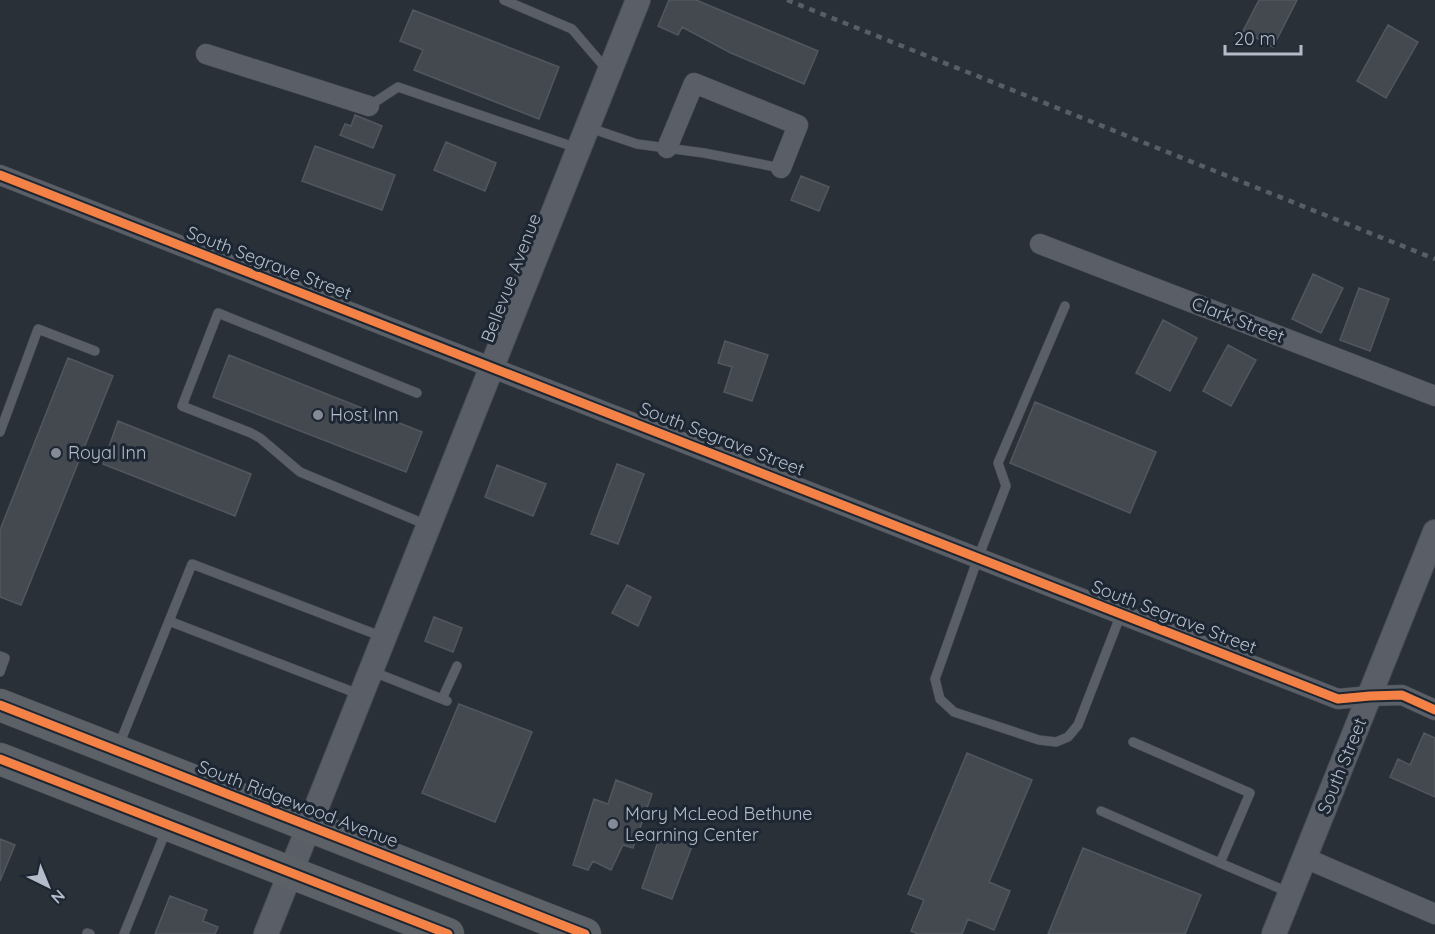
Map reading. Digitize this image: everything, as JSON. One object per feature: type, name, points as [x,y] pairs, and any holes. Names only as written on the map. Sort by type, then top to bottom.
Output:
[{"type":"main road","name":"South Ridgewood Avenue","points":[[0,705],[585,934]]},
{"type":"main road","points":[[0,759],[448,934]]},
{"type":"street","name":"Bellevue Avenue","points":[[266,934],[638,0]]},
{"type":"street","points":[[206,54],[369,106]]},
{"type":"street","points":[[667,148],[694,83],[798,125],[781,168]]},
{"type":"street","name":"South Segrave Street","points":[[0,175],[1338,699],[1402,695],[1435,710]]},
{"type":"street","name":"Clark Street","points":[[1040,244],[1435,396]]},
{"type":"street","name":"South Street","points":[[1274,934],[1435,532]]},
{"type":"street","points":[[1305,858],[1435,914]]},
{"type":"lane","points":[[504,0],[572,29],[609,73]]},
{"type":"lane","points":[[369,106],[398,87],[584,138],[704,153],[781,168]]},
{"type":"lane","points":[[1065,306],[998,463],[1006,486],[935,679],[940,699],[954,711],[1039,740],[1056,742],[1068,737],[1078,724],[1121,614]]},
{"type":"lane","points":[[417,393],[218,313],[182,406],[260,438],[300,472],[429,526]]},
{"type":"lane","points":[[0,432],[38,329],[95,351]]},
{"type":"lane","points":[[117,750],[192,564],[384,638]]},
{"type":"lane","points":[[169,621],[361,695]]},
{"type":"lane","points":[[0,656],[5,658],[0,672]]},
{"type":"lane","points":[[371,671],[445,700],[457,666]]},
{"type":"lane","points":[[1133,742],[1250,793],[1220,863]]},
{"type":"lane","points":[[1101,811],[1291,893]]},
{"type":"lane","points":[[124,934],[168,824]]},
{"type":"building","points":[[669,0],[696,0],[818,51],[804,84],[731,53],[682,27],[678,35],[658,26]]},
{"type":"building","points":[[1259,0],[1297,0],[1273,47],[1243,31]]},
{"type":"building","points":[[413,10],[559,67],[539,119],[414,70],[423,50],[400,41]]},
{"type":"building","points":[[1388,25],[1418,42],[1386,98],[1357,81]]},
{"type":"building","points":[[355,115],[382,126],[373,148],[340,135],[345,124],[351,126]]},
{"type":"building","points":[[446,142],[496,163],[485,191],[434,170]]},
{"type":"building","points":[[315,146],[395,175],[382,210],[302,181]]},
{"type":"building","points":[[801,176],[829,187],[819,211],[791,200]]},
{"type":"building","points":[[1313,274],[1343,288],[1321,333],[1292,319]]},
{"type":"building","points":[[1359,288],[1389,299],[1370,351],[1340,340]]},
{"type":"building","points":[[1163,320],[1197,338],[1170,391],[1136,373]]},
{"type":"building","points":[[725,341],[768,355],[752,401],[724,392],[732,367],[718,363]]},
{"type":"building","points":[[1228,345],[1256,360],[1231,406],[1203,391]]},
{"type":"building","name":"Host Inn","points":[[229,355],[422,432],[406,472],[213,397]]},
{"type":"building","name":"Royal Inn","points":[[68,358],[113,376],[21,605],[0,597],[0,530]]},
{"type":"building","points":[[1035,402],[1156,452],[1130,513],[1010,463]]},
{"type":"building","points":[[118,421],[251,474],[235,516],[103,464]]},
{"type":"building","points":[[617,464],[644,474],[618,544],[591,534]]},
{"type":"building","points":[[497,465],[546,484],[533,516],[485,497]]},
{"type":"building","points":[[627,585],[651,597],[638,626],[612,613]]},
{"type":"building","points":[[434,617],[462,628],[453,652],[425,641]]},
{"type":"building","points":[[459,704],[532,732],[495,822],[422,793]]},
{"type":"building","points":[[1424,733],[1435,738],[1435,797],[1390,777],[1398,759],[1410,765]]},
{"type":"building","points":[[967,753],[1032,780],[989,882],[1010,891],[994,930],[968,919],[962,934],[918,934],[911,931],[924,900],[908,894]]},
{"type":"building","name":"Mary McLeod Bethune Learning Center","points":[[616,780],[652,794],[633,848],[623,845],[611,870],[593,861],[588,870],[573,865],[594,799],[608,804]]},
{"type":"building","points":[[662,830],[694,841],[672,899],[642,888]]},
{"type":"building","points":[[0,839],[15,845],[0,881]]},
{"type":"building","points":[[1083,848],[1201,895],[1185,934],[1048,934]]},
{"type":"building","points":[[170,896],[207,910],[203,921],[218,927],[215,934],[155,934]]},
{"type":"railway","points":[[787,0],[1435,259]]},
{"type":"cycle path","points":[[0,175],[1338,699],[1402,695],[1435,710]]},
{"type":"cycle path","points":[[0,705],[585,934]]},
{"type":"cycle path","points":[[0,759],[448,934]]},
{"type":"place","name":"Host Inn","points":[[318,415]]},
{"type":"place","name":"Royal Inn","points":[[56,453]]},
{"type":"place","name":"Mary McLeod Bethune Learning Center","points":[[613,824]]}]
